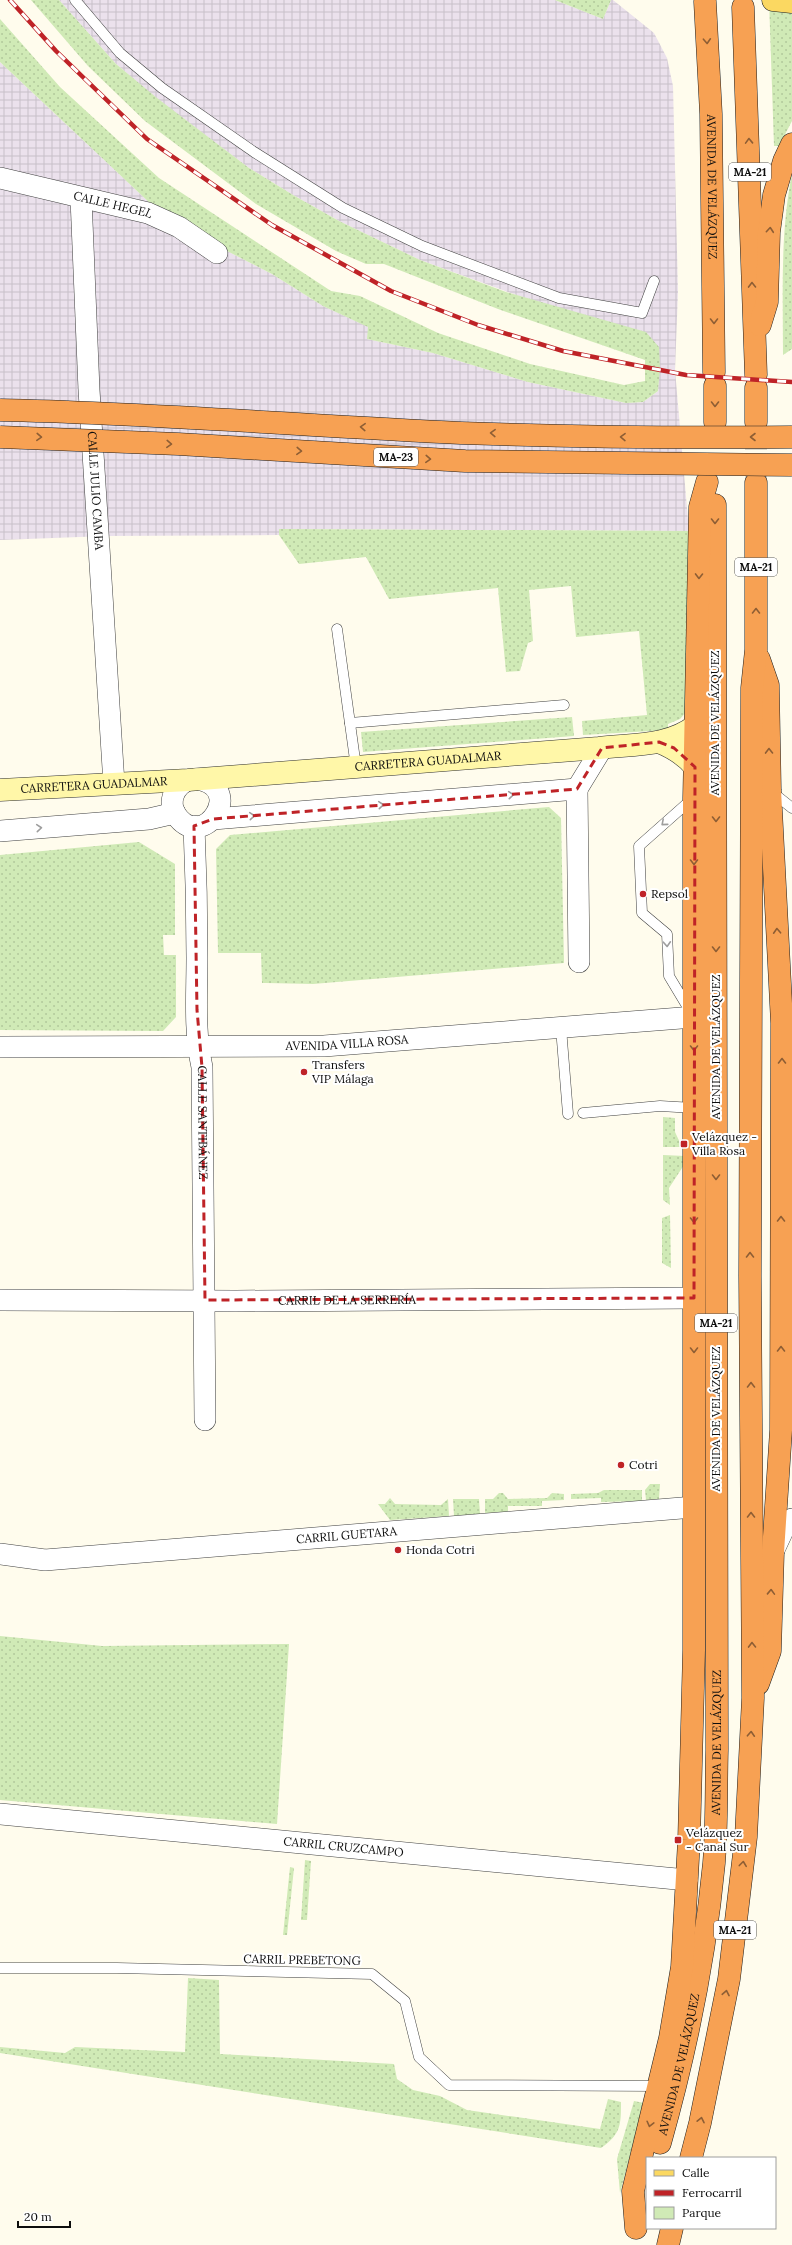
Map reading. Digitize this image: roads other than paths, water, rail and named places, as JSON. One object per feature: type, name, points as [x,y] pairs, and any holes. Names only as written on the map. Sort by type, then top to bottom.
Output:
[{"type":"highway","name":"AVENIDA DE VELÁZQUEZ","points":[[705,2],[711,114],[715,422]]},
{"type":"highway","name":"MA-21","points":[[743,7],[751,202],[752,304],[756,338],[756,422]]},
{"type":"highway","points":[[756,338],[768,302],[769,232],[774,195],[784,161],[792,144]]},
{"type":"highway","name":"MA-23","points":[[0,410],[461,432],[590,436],[792,437]]},
{"type":"highway","name":"MA-23","points":[[0,437],[193,445],[465,461],[792,465]]},
{"type":"highway","name":"AVENIDA DE VELÁZQUEZ","points":[[655,2157],[678,2078],[699,1978],[714,1862],[717,1750],[711,482],[700,507],[696,725]]},
{"type":"highway","name":"MA-21","points":[[691,2157],[700,2123],[729,1979],[746,1837],[753,1698],[750,1276],[752,688],[756,650],[756,483]]},
{"type":"highway","points":[[753,1698],[770,1651],[773,1552],[781,1430],[787,1092],[787,1016],[770,790],[768,685],[756,650]]},
{"type":"highway","points":[[633,2236],[633,2191],[670,2038],[682,1967],[687,1880],[694,1650],[694,798],[696,725]]},
{"type":"highway","points":[[633,2236],[646,2191]]},
{"type":"highway","points":[[668,2245],[672,2229]]},
{"type":"main road","points":[[773,0],[792,2]]},
{"type":"street","name":"CALLE HEGEL","points":[[0,178],[148,213],[178,227],[217,253]]},
{"type":"street","name":"CALLE JULIO CAMBA","points":[[81,198],[90,397],[114,784]]},
{"type":"street","name":"CARRETERA GUADALMAR","points":[[0,790],[192,779],[602,748],[659,742],[686,733],[696,725]]},
{"type":"street","points":[[659,742],[674,748],[688,759],[695,767]]},
{"type":"street","points":[[579,962],[577,789],[602,748]]},
{"type":"street","name":"CARRETERA GUADALMAR","points":[[175,813],[172,800],[177,788],[192,779],[209,782],[218,793],[219,807],[203,823]]},
{"type":"street","points":[[0,831],[150,820],[175,813],[180,820],[203,823],[577,789]]},
{"type":"street","name":"CALLE SANTIBÁNEZ","points":[[203,823],[198,1047],[202,1067],[205,1420]]},
{"type":"street","name":"AVENIDA VILLA ROSA","points":[[0,1047],[324,1046],[694,1017]]},
{"type":"street","name":"CARRIL DE LA SERRERÍA","points":[[0,1300],[694,1298]]},
{"type":"street","points":[[781,1430],[792,1462]]},
{"type":"street","name":"CARRIL GUETARA","points":[[0,1554],[45,1560],[694,1507]]},
{"type":"street","points":[[773,1552],[785,1526],[792,1519]]},
{"type":"street","name":"CARRIL CRUZCAMPO","points":[[0,1814],[687,1880]]},
{"type":"lane","points":[[75,0],[120,53],[162,88],[254,152],[337,204],[422,246],[559,298],[642,313],[654,281]]},
{"type":"lane","points":[[337,629],[356,767]]},
{"type":"lane","points":[[350,723],[564,705]]},
{"type":"lane","points":[[770,790],[792,808]]},
{"type":"lane","points":[[694,798],[638,846],[642,913],[667,934],[669,976],[694,1017]]},
{"type":"lane","points":[[561,1028],[568,1114]]},
{"type":"lane","points":[[583,1113],[660,1106],[694,1108]]},
{"type":"lane","name":"CARRIL PREBETONG","points":[[0,1968],[117,1968],[372,1974],[405,2000],[419,2057],[449,2085],[659,2086]]},
{"type":"tunnel","points":[[756,422],[756,483]]},
{"type":"railway","points":[[10,0],[56,51],[147,139],[272,225],[391,291],[478,325],[563,351],[686,375],[792,382]]},
{"type":"place","name":"Repsol","points":[[643,894]]},
{"type":"place","name":"Transfers VIP Málaga","points":[[304,1072]]},
{"type":"place","name":"Velázquez - Villa Rosa","points":[[684,1144]]},
{"type":"place","name":"Cotri","points":[[621,1465]]},
{"type":"place","name":"Honda Cotri","points":[[398,1550]]},
{"type":"place","name":"Velázquez - Canal Sur","points":[[678,1840]]}]
